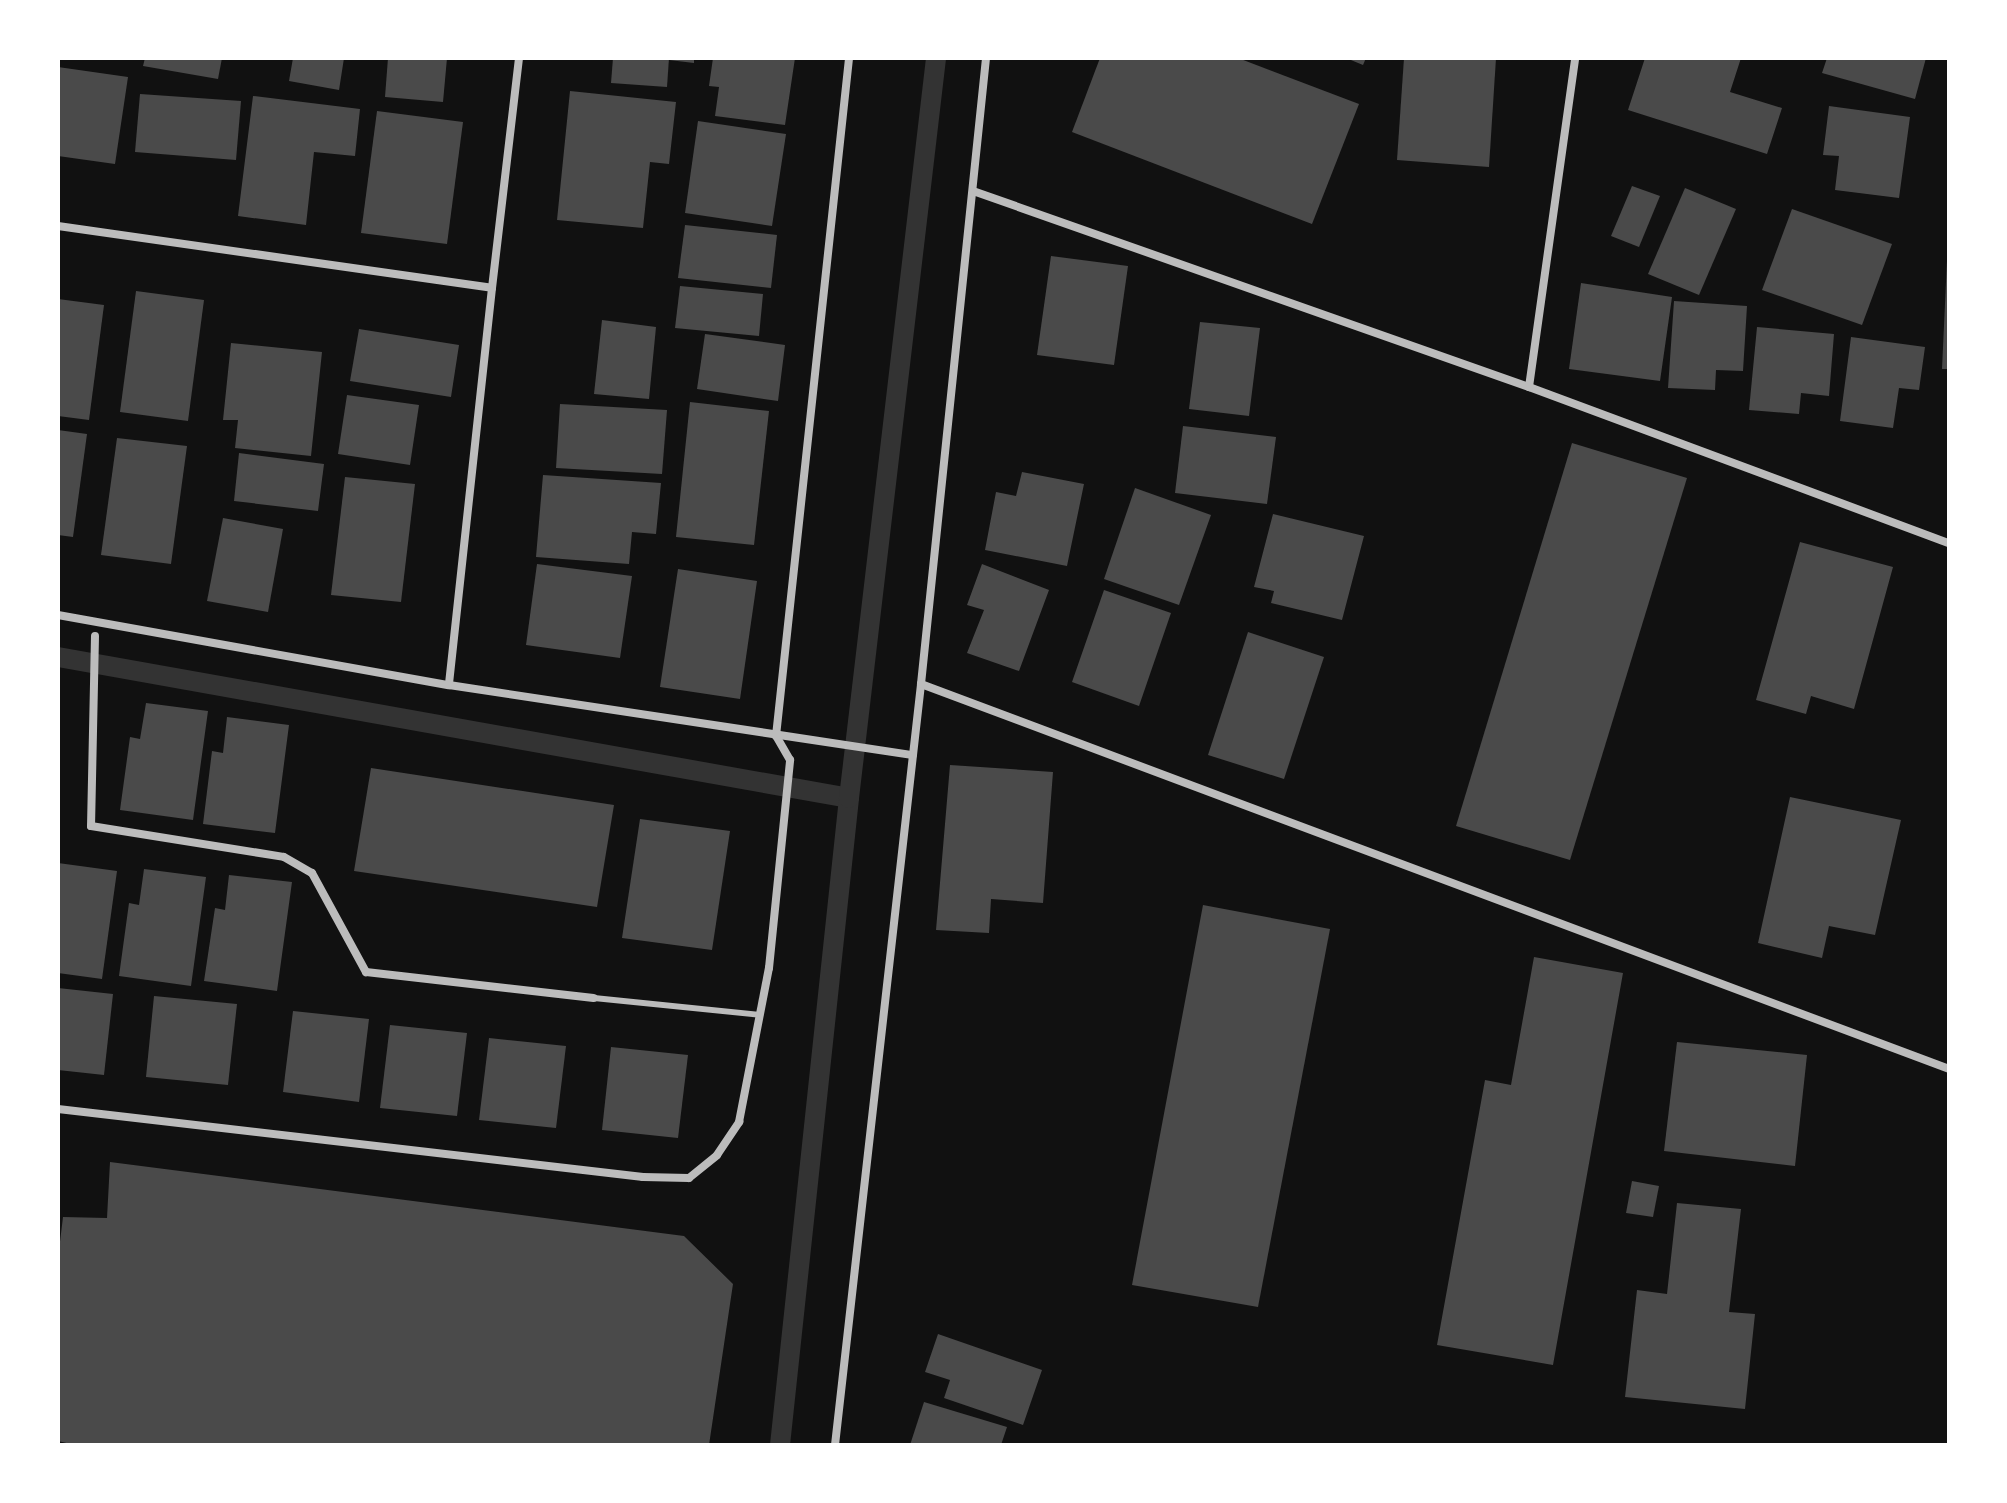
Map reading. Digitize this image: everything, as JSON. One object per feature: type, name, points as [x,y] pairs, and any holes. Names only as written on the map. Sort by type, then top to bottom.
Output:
[{"type":"street","points":[[449,685],[519,58]]},
{"type":"street","points":[[58,1109],[643,1177],[689,1178],[717,1155],[739,1122],[769,968],[790,760],[776,736],[849,58]]},
{"type":"street","points":[[835,1445],[921,684],[986,58]]},
{"type":"street","points":[[1529,387],[1575,58]]},
{"type":"street","points":[[973,191],[1529,387],[1949,543]]},
{"type":"street","points":[[58,226],[492,288]]},
{"type":"street","points":[[58,615],[449,685],[913,755]]},
{"type":"street","points":[[95,636],[91,826],[284,857],[312,873],[366,972],[594,998]]},
{"type":"street","points":[[921,684],[1949,1069]]},
{"type":"lane","points":[[95,621],[95,636]]},
{"type":"lane","points":[[594,998],[760,1015]]},
{"type":"building","points":[[145,58],[222,58],[218,79],[143,66]]},
{"type":"building","points":[[293,58],[344,58],[339,90],[289,81]]},
{"type":"building","points":[[388,58],[447,58],[443,102],[385,97]]},
{"type":"building","points":[[613,58],[669,58],[667,87],[611,83]]},
{"type":"building","points":[[694,58],[694,63],[669,60]]},
{"type":"building","points":[[713,58],[795,58],[785,125],[715,116],[719,87],[709,86]]},
{"type":"building","points":[[1100,58],[1238,58],[1359,104],[1312,224],[1072,132]]},
{"type":"building","points":[[1346,58],[1366,58],[1363,65]]},
{"type":"building","points":[[1404,58],[1496,58],[1489,167],[1397,160]]},
{"type":"building","points":[[1645,58],[1741,58],[1730,92],[1782,108],[1767,154],[1628,110]]},
{"type":"building","points":[[1827,58],[1926,58],[1915,99],[1822,73]]},
{"type":"building","points":[[58,67],[128,77],[115,164],[58,156]]},
{"type":"building","points":[[570,91],[676,102],[669,164],[650,162],[643,228],[557,220]]},
{"type":"building","points":[[140,94],[241,101],[236,160],[135,152]]},
{"type":"building","points":[[253,96],[360,109],[355,156],[314,152],[306,225],[238,216]]},
{"type":"building","points":[[1829,106],[1910,117],[1899,198],[1835,190],[1839,156],[1823,155]]},
{"type":"building","points":[[377,111],[463,122],[447,244],[361,233]]},
{"type":"building","points":[[698,121],[786,134],[772,226],[685,213]]},
{"type":"building","points":[[1632,186],[1660,196],[1639,247],[1611,236]]},
{"type":"building","points":[[1685,188],[1736,209],[1699,295],[1648,274]]},
{"type":"building","points":[[1792,209],[1892,244],[1862,325],[1762,290]]},
{"type":"building","points":[[685,225],[777,235],[771,288],[678,278]]},
{"type":"building","points":[[1051,256],[1128,266],[1114,365],[1037,355]]},
{"type":"building","points":[[1947,260],[1949,369],[1942,369]]},
{"type":"building","points":[[1581,283],[1672,297],[1660,381],[1569,369]]},
{"type":"building","points":[[680,286],[763,294],[759,336],[675,328]]},
{"type":"building","points":[[136,291],[204,300],[188,421],[120,412]]},
{"type":"building","points":[[58,299],[104,305],[89,420],[58,416]]},
{"type":"building","points":[[1674,301],[1747,306],[1743,371],[1716,370],[1715,390],[1668,388]]},
{"type":"building","points":[[602,320],[656,327],[649,399],[594,394]]},
{"type":"building","points":[[1200,322],[1260,328],[1249,416],[1189,409]]},
{"type":"building","points":[[1757,327],[1834,334],[1829,396],[1801,393],[1799,414],[1749,410]]},
{"type":"building","points":[[359,329],[459,345],[451,397],[350,381]]},
{"type":"building","points":[[705,334],[785,345],[778,401],[697,389]]},
{"type":"building","points":[[1851,337],[1925,347],[1919,390],[1899,388],[1893,428],[1840,421]]},
{"type":"building","points":[[231,343],[322,352],[311,456],[235,448],[238,420],[223,420]]},
{"type":"building","points":[[347,395],[419,405],[410,465],[338,454]]},
{"type":"building","points":[[690,402],[769,411],[754,545],[676,537]]},
{"type":"building","points":[[560,404],[667,410],[662,474],[556,468]]},
{"type":"building","points":[[1183,426],[1276,437],[1267,504],[1175,493]]},
{"type":"building","points":[[58,430],[87,434],[73,537],[58,535]]},
{"type":"building","points":[[117,438],[187,446],[171,564],[101,555]]},
{"type":"building","points":[[1572,443],[1687,478],[1570,860],[1456,826]]},
{"type":"building","points":[[239,453],[324,464],[318,511],[234,501]]},
{"type":"building","points":[[1022,472],[1084,484],[1067,566],[985,550],[996,492],[1016,496]]},
{"type":"building","points":[[543,475],[661,483],[656,534],[632,532],[629,564],[536,557]]},
{"type":"building","points":[[345,477],[415,484],[401,602],[331,595]]},
{"type":"building","points":[[1135,488],[1211,515],[1179,605],[1104,579]]},
{"type":"building","points":[[1273,514],[1364,536],[1342,620],[1271,603],[1274,591],[1254,587]]},
{"type":"building","points":[[223,518],[283,529],[268,612],[207,601]]},
{"type":"building","points":[[1800,542],[1893,567],[1854,709],[1811,696],[1806,714],[1756,700]]},
{"type":"building","points":[[537,564],[632,576],[620,658],[526,645]]},
{"type":"building","points":[[982,564],[1049,590],[1019,671],[967,653],[984,610],[967,605]]},
{"type":"building","points":[[678,569],[757,581],[740,699],[660,687]]},
{"type":"building","points":[[1104,590],[1171,613],[1139,706],[1072,682]]},
{"type":"building","points":[[1248,632],[1324,657],[1284,779],[1208,755]]},
{"type":"building","points":[[146,703],[208,711],[193,820],[120,810],[130,737],[140,739]]},
{"type":"building","points":[[227,717],[289,725],[275,833],[203,824],[212,751],[223,753]]},
{"type":"building","points":[[950,765],[1053,772],[1043,903],[991,899],[989,933],[936,930]]},
{"type":"building","points":[[371,768],[614,805],[597,907],[354,871]]},
{"type":"building","points":[[1790,797],[1901,820],[1875,935],[1829,926],[1822,958],[1758,943]]},
{"type":"building","points":[[640,819],[730,831],[712,950],[622,938]]},
{"type":"building","points":[[58,863],[117,871],[102,979],[58,973]]},
{"type":"building","points":[[144,869],[206,877],[191,986],[119,976],[129,903],[139,905]]},
{"type":"building","points":[[229,875],[292,882],[277,991],[204,981],[215,908],[225,910]]},
{"type":"building","points":[[1203,905],[1330,929],[1258,1307],[1132,1285]]},
{"type":"building","points":[[1534,957],[1623,973],[1553,1365],[1437,1345],[1485,1080],[1511,1085]]},
{"type":"building","points":[[58,988],[113,994],[104,1075],[58,1070]]},
{"type":"building","points":[[154,996],[237,1004],[228,1085],[146,1077]]},
{"type":"building","points":[[293,1011],[369,1019],[359,1102],[283,1092]]},
{"type":"building","points":[[390,1025],[467,1033],[457,1116],[380,1108]]},
{"type":"building","points":[[489,1038],[566,1046],[556,1128],[479,1120]]},
{"type":"building","points":[[1677,1042],[1807,1055],[1795,1166],[1664,1151]]},
{"type":"building","points":[[611,1047],[688,1055],[678,1138],[602,1130]]},
{"type":"building","points":[[110,1162],[684,1236],[733,1284],[709,1445],[75,1445],[58,1441],[58,1258],[63,1217],[107,1218]]},
{"type":"building","points":[[1632,1181],[1659,1186],[1653,1217],[1626,1213]]},
{"type":"building","points":[[1677,1203],[1741,1209],[1729,1312],[1755,1314],[1745,1409],[1625,1397],[1637,1290],[1667,1294]]},
{"type":"building","points":[[938,1334],[1042,1370],[1023,1425],[944,1398],[950,1380],[925,1372]]},
{"type":"building","points":[[924,1402],[1007,1427],[1001,1445],[910,1445]]},
{"type":"waterway","points":[[780,1445],[849,798],[936,58]]},
{"type":"waterway","points":[[58,657],[849,798]]}]
